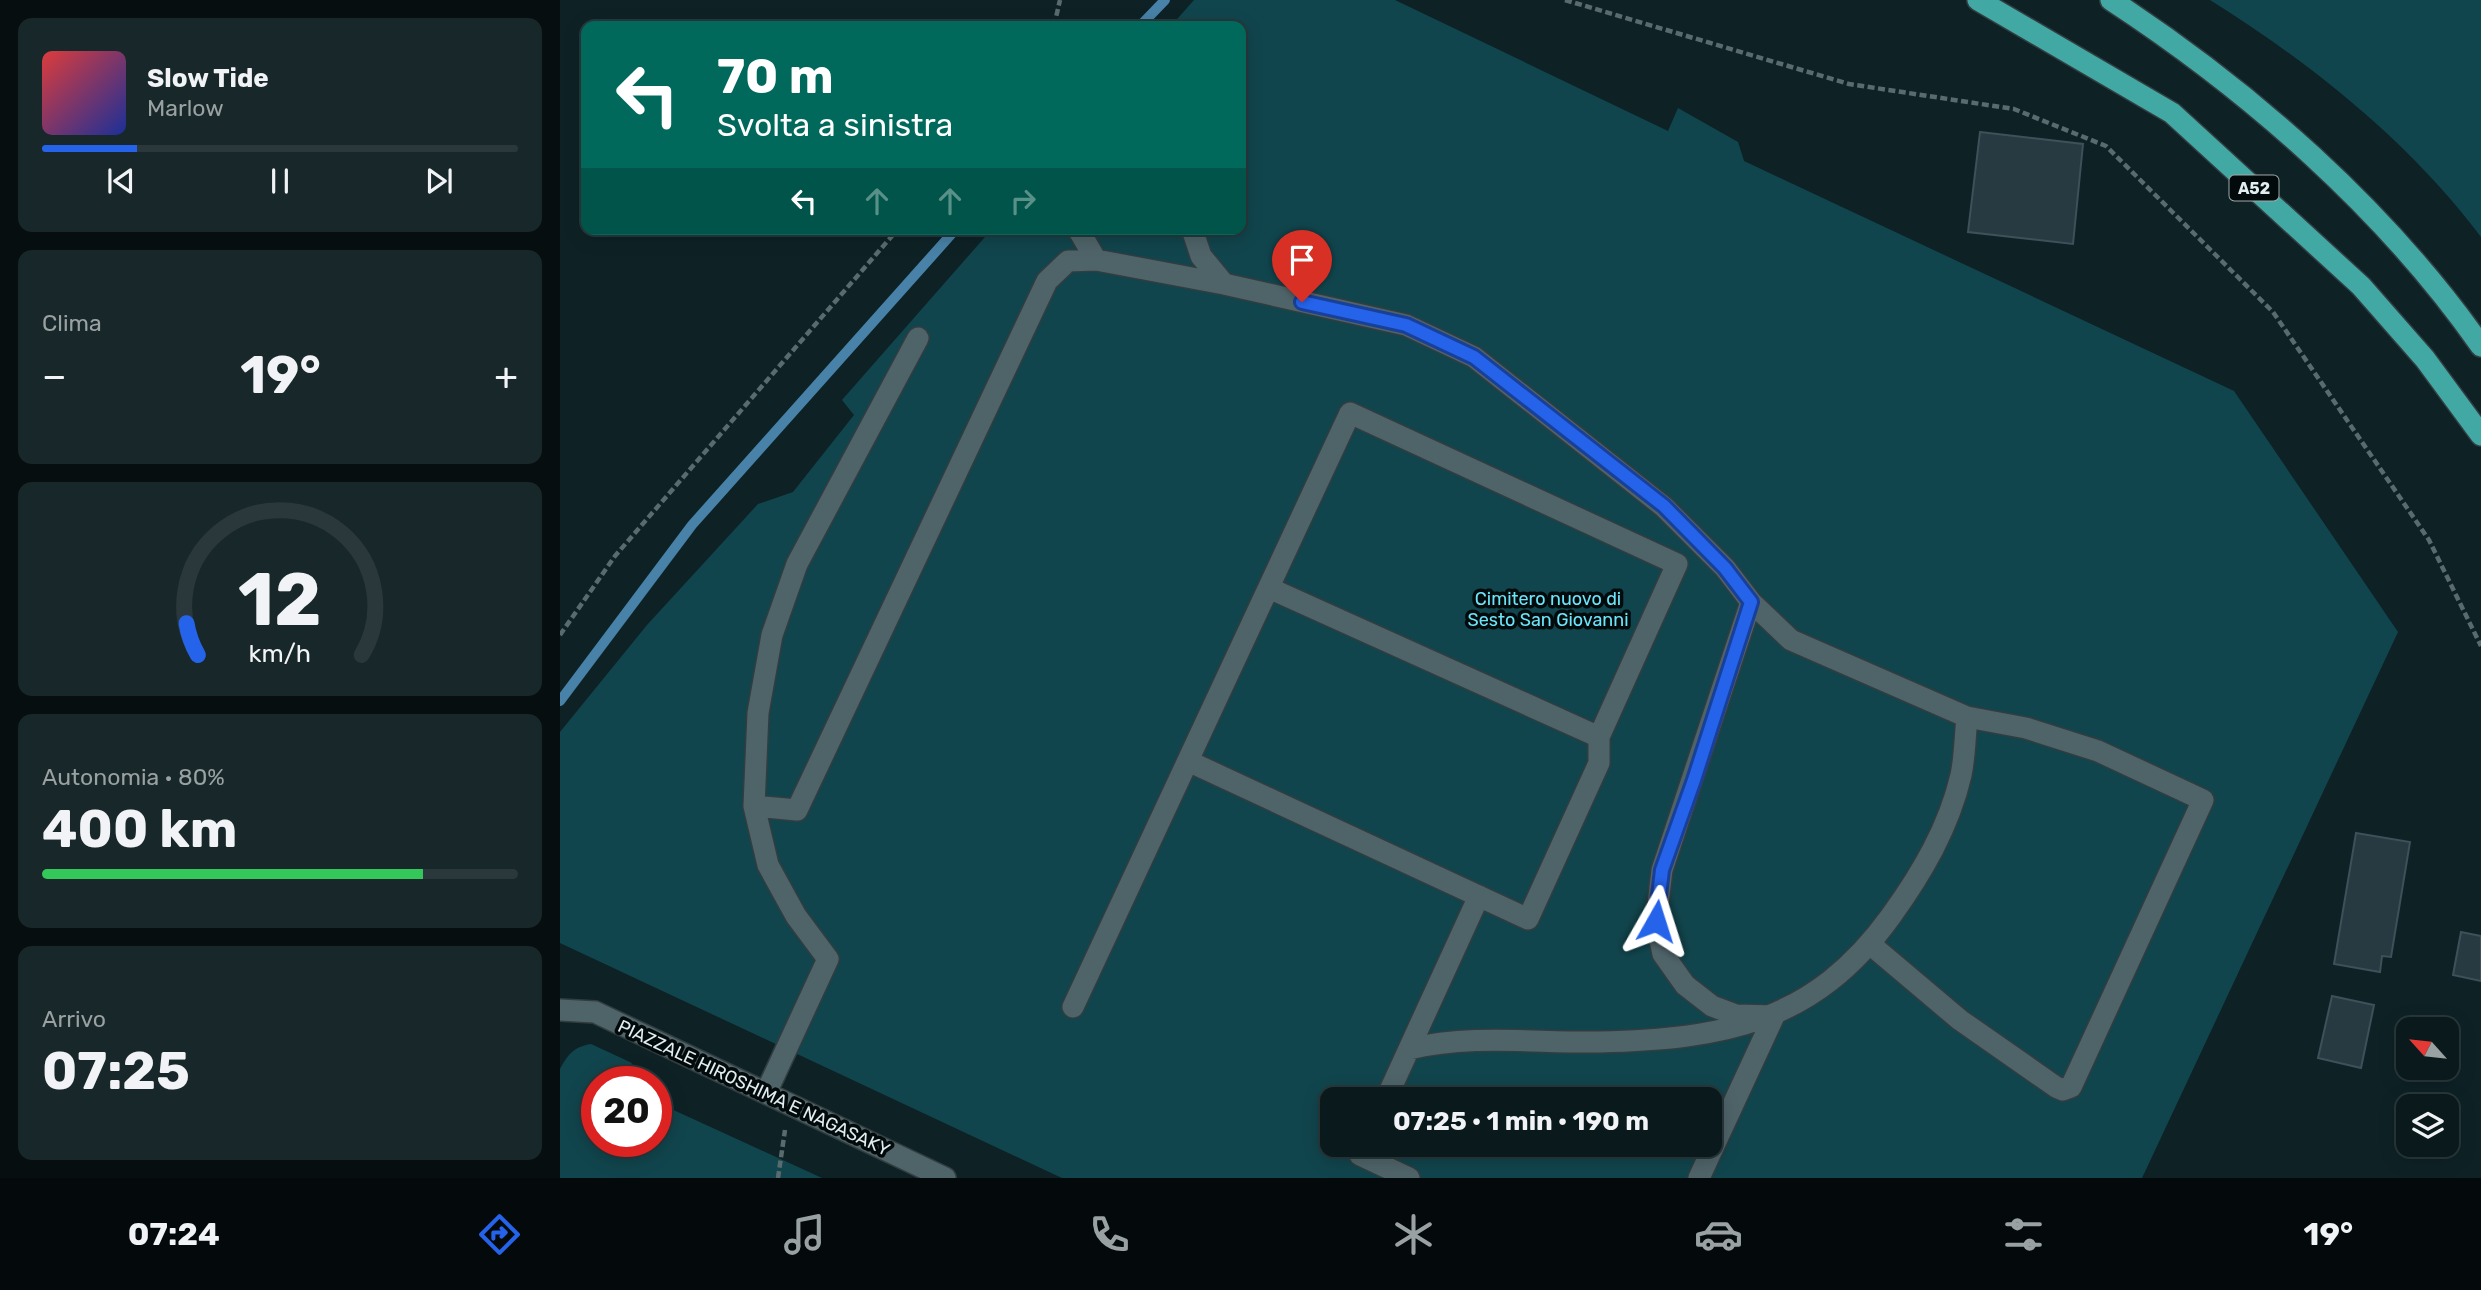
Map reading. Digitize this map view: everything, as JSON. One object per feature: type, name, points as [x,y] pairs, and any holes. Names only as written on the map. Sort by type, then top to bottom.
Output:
[{"type":"highway","name":"A52","points":[[1978,0],[2172,113],[2361,286],[2425,359],[2480,433]]},
{"type":"highway","points":[[2111,0],[2159,32],[2268,116],[2393,239],[2481,346]]},
{"type":"street","points":[[1081,235],[1096,260]]},
{"type":"street","points":[[1194,235],[1201,256],[1224,284]]},
{"type":"street","points":[[754,806],[797,810],[1047,281],[1068,261],[1096,260],[1224,284],[1406,325],[1474,357],[1664,506],[1725,568],[1751,602],[1790,640],[1967,717],[2026,727],[2098,751],[2203,800],[2071,1087],[2063,1090],[2056,1087],[1960,1020],[1870,944]]},
{"type":"street","points":[[766,1093],[828,959],[796,916],[768,865],[754,806],[758,713],[772,635],[797,564],[918,338]]},
{"type":"street","points":[[1073,1007],[1350,413],[1677,564],[1599,737],[1599,762],[1528,919],[1188,761]]},
{"type":"street","points":[[1269,588],[1599,737]]},
{"type":"street","points":[[1751,602],[1662,870],[1656,921],[1663,954],[1685,985],[1712,1006],[1724,1011],[1736,1015],[1774,1016]]},
{"type":"street","points":[[1409,1049],[1444,1041],[1478,1038],[1599,1042],[1699,1035],[1774,1016],[1812,997],[1870,944],[1922,873],[1943,826],[1961,774],[1967,717]]},
{"type":"street","points":[[1392,1087],[1479,896]]},
{"type":"street","name":"PIAZZALE HIROSHIMA E NAGASAKY","points":[[560,1010],[595,1012],[944,1178]]},
{"type":"street","points":[[1699,1178],[1774,1016]]},
{"type":"street","points":[[1363,1157],[1385,1173],[1409,1178]]},
{"type":"path","points":[[1055,21],[1060,0]]},
{"type":"path","points":[[1565,0],[1849,84],[2014,109],[2106,146],[2273,312],[2429,540],[2481,646]]},
{"type":"path","points":[[560,635],[615,556],[893,235]]},
{"type":"path","points":[[778,1178],[786,1123]]},
{"type":"green space","name":"Cimitero nuovo di Sesto San Giovanni","points":[[1194,0],[1395,0],[1668,131],[1678,108],[1738,142],[1744,161],[2234,391],[2398,632],[2142,1178],[1062,1178],[560,943],[560,732],[647,625],[758,504],[793,492],[854,415],[842,400],[987,235],[1246,235],[1246,21],[1175,21]]},
{"type":"green space","points":[[2210,0],[2481,0],[2481,237],[2423,169],[2357,106],[2285,50]]},
{"type":"green space","points":[[591,1044],[632,1063],[631,1066],[581,1066],[581,1157],[672,1157],[672,1109],[822,1178],[560,1178],[560,1069],[572,1052]]},
{"type":"building","points":[[1980,132],[2083,144],[2073,244],[1968,232]]},
{"type":"building","points":[[2356,833],[2410,842],[2391,957],[2382,956],[2380,972],[2334,964]]},
{"type":"building","points":[[2461,932],[2481,936],[2481,981],[2453,975]]},
{"type":"building","points":[[2332,996],[2374,1005],[2361,1068],[2318,1058]]},
{"type":"waterway","points":[[1145,21],[1165,0]]},
{"type":"waterway","points":[[560,701],[692,525],[951,235]]},
{"type":"route","points":[[1302,302],[1406,325],[1474,357],[1664,506],[1725,568],[1751,602],[1662,870],[1656,921]]}]
